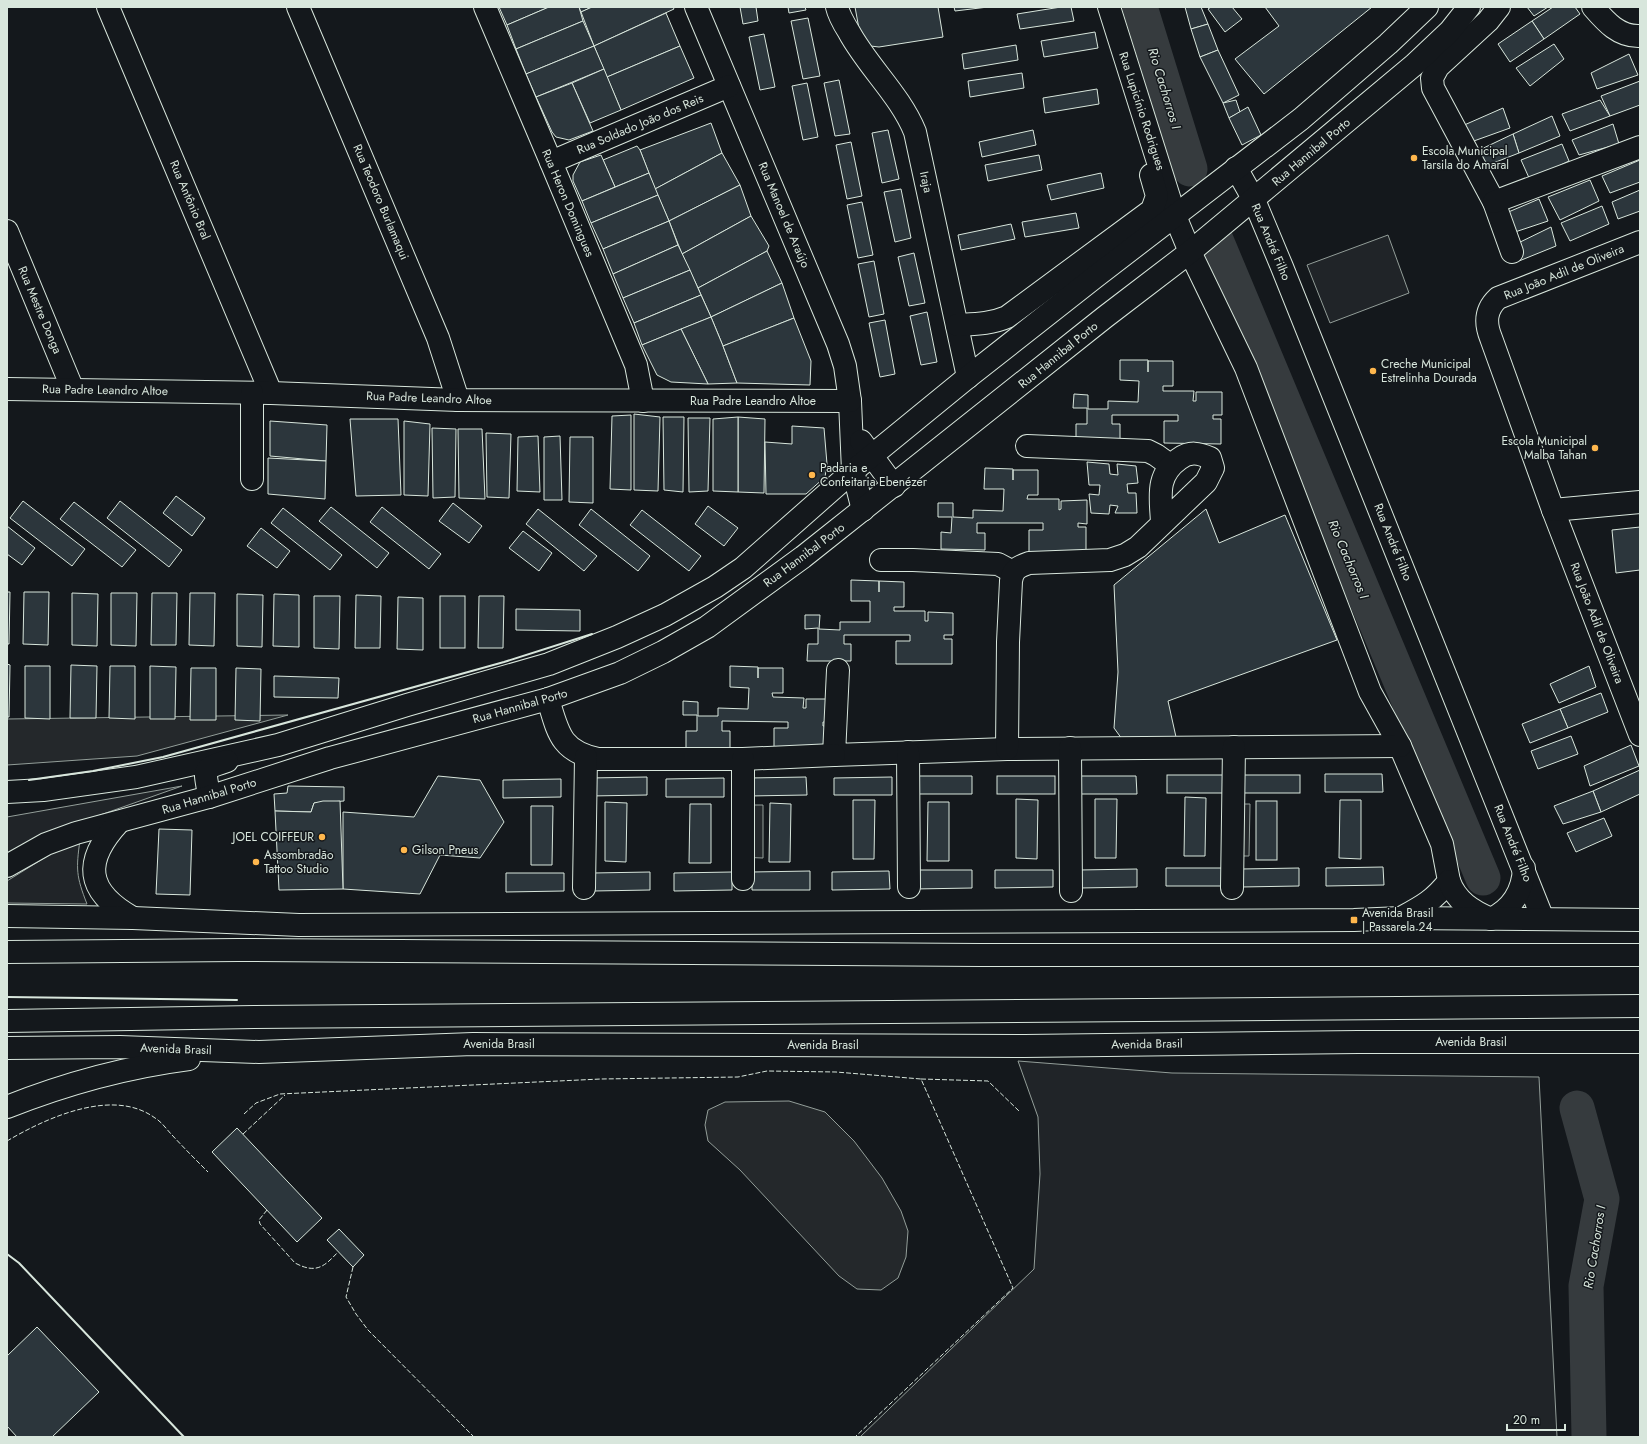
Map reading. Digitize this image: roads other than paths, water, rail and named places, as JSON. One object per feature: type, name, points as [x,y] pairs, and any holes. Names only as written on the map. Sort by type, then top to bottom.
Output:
[{"type":"main road","name":"Rua Antônio Bral","points":[[108,7],[262,393]]},
{"type":"main road","name":"Rua Teodoro Burlamaqui","points":[[298,7],[438,338],[458,400]]},
{"type":"main road","name":"Rua Heron Domingues","points":[[485,7],[636,365],[643,401]]},
{"type":"main road","name":"Rua Manoel de Araújo","points":[[696,7],[829,321],[845,366],[850,402],[853,471],[863,510]]},
{"type":"main road","name":"Iraja","points":[[837,7],[839,14],[853,39],[910,119],[915,132],[968,377]]},
{"type":"main road","points":[[957,325],[986,323],[1006,317],[1152,210],[1156,203],[1157,196],[1103,7]]},
{"type":"main road","name":"Rua Lupicínio Rodrigues","points":[[1109,7],[1175,216]]},
{"type":"main road","points":[[209,797],[206,774],[210,766],[392,709],[549,664],[617,638],[665,615],[715,587],[743,568],[853,471],[968,377],[1301,119],[1388,44],[1427,7]]},
{"type":"main road","name":"Rua Hannibal Porto","points":[[7,866],[46,844],[76,833],[209,797],[330,758],[548,699],[620,673],[663,652],[707,627],[803,557],[894,486],[1254,200],[1414,66],[1450,31],[1469,7]]},
{"type":"main road","points":[[1499,7],[1488,21],[1438,67],[1432,78],[1433,88],[1494,202],[1512,252]]},
{"type":"main road","points":[[1593,7],[1610,26],[1622,33],[1640,36]]},
{"type":"main road","name":"Rua Soldado João dos Reis","points":[[551,162],[729,86]]},
{"type":"main road","points":[[1494,202],[1640,147]]},
{"type":"main road","name":"Rua André Filho","points":[[1236,168],[1254,200],[1524,868],[1543,919]]},
{"type":"main road","points":[[1175,216],[1190,252],[1246,368],[1370,692],[1400,746],[1442,844],[1451,885],[1468,907],[1491,919],[1501,914],[1514,901],[1523,880],[1524,868]]},
{"type":"main road","name":"Rua Mestre Donga","points":[[7,231],[74,390]]},
{"type":"main road","name":"Rua João Adil de Oliveira","points":[[1640,242],[1498,298],[1492,304],[1486,318],[1487,328],[1553,510],[1640,735]]},
{"type":"main road","name":"Rua Padre Leandro Altoe","points":[[7,389],[262,393],[458,400],[850,402]]},
{"type":"main road","points":[[252,479],[262,393]]},
{"type":"main road","points":[[852,429],[894,486]]},
{"type":"main road","points":[[1027,446],[1148,452],[1156,455],[1170,465]]},
{"type":"main road","points":[[1007,749],[1008,642],[1011,581],[1013,572],[1018,567],[1029,563],[1110,560],[1125,555],[1138,547],[1206,482],[1213,468],[1210,458],[1200,453],[1184,455],[1170,465],[1163,478],[1160,490],[1162,524]]},
{"type":"main road","points":[[1553,510],[1640,502]]},
{"type":"main road","points":[[881,560],[992,563],[998,564],[1013,572]]},
{"type":"main road","points":[[834,755],[838,670]]},
{"type":"main road","points":[[548,699],[556,726],[567,745],[586,757],[598,759],[743,759],[1007,749],[1400,746]]},
{"type":"main road","points":[[7,792],[43,790],[136,777],[278,745]]},
{"type":"main road","points":[[1232,888],[1234,747]]},
{"type":"main road","points":[[1070,748],[1071,891]]},
{"type":"main road","points":[[908,752],[910,887]]},
{"type":"main road","points":[[584,888],[586,757]]},
{"type":"main road","points":[[743,759],[743,879]]},
{"type":"main road","points":[[119,822],[106,836],[99,849],[94,864],[95,878],[100,891],[109,903],[133,918]]},
{"type":"main road","points":[[1401,918],[1423,906],[1451,885]]},
{"type":"main road","points":[[7,916],[133,918],[299,925],[1338,920],[1401,918],[1640,920]]},
{"type":"main road","points":[[238,950],[360,924]]},
{"type":"main road","points":[[7,952],[238,950],[980,956],[1640,955]]},
{"type":"main road","points":[[7,1021],[270,1016],[1640,1006]]},
{"type":"main road","points":[[557,1044],[691,1013]]},
{"type":"main road","name":"Avenida Brasil","points":[[7,1048],[120,1047],[259,1052],[473,1044],[1024,1046],[1342,1042],[1640,1042]]},
{"type":"main road","points":[[7,1107],[36,1096],[146,1066],[221,1055],[259,1052]]},
{"type":"waterway","name":"Rio Cachorros I","points":[[1140,7],[1190,169]]},
{"type":"waterway","name":"Rio Cachorros I","points":[[1216,240],[1483,878]]},
{"type":"waterway","name":"Rio Cachorros I","points":[[1577,1108],[1602,1199],[1586,1286],[1589,1437]]},
{"type":"place","name":"Escola Municipal Tarsila do Amaral","points":[[1414,158]]},
{"type":"place","name":"Creche Municipal Estrelinha Dourada","points":[[1373,371]]},
{"type":"place","name":"Escola Municipal Malba Tahan","points":[[1595,448]]},
{"type":"place","name":"Padaria e Confeitaria Ebenézer","points":[[812,475]]},
{"type":"place","name":"JOEL COIFFEUR","points":[[322,837]]},
{"type":"place","name":"Gilson Pneus","points":[[404,850]]},
{"type":"place","name":"Assombradão Tattoo Studio","points":[[256,862]]},
{"type":"place","name":"Avenida Brasil | Passarela 24","points":[[1354,920]]}]
